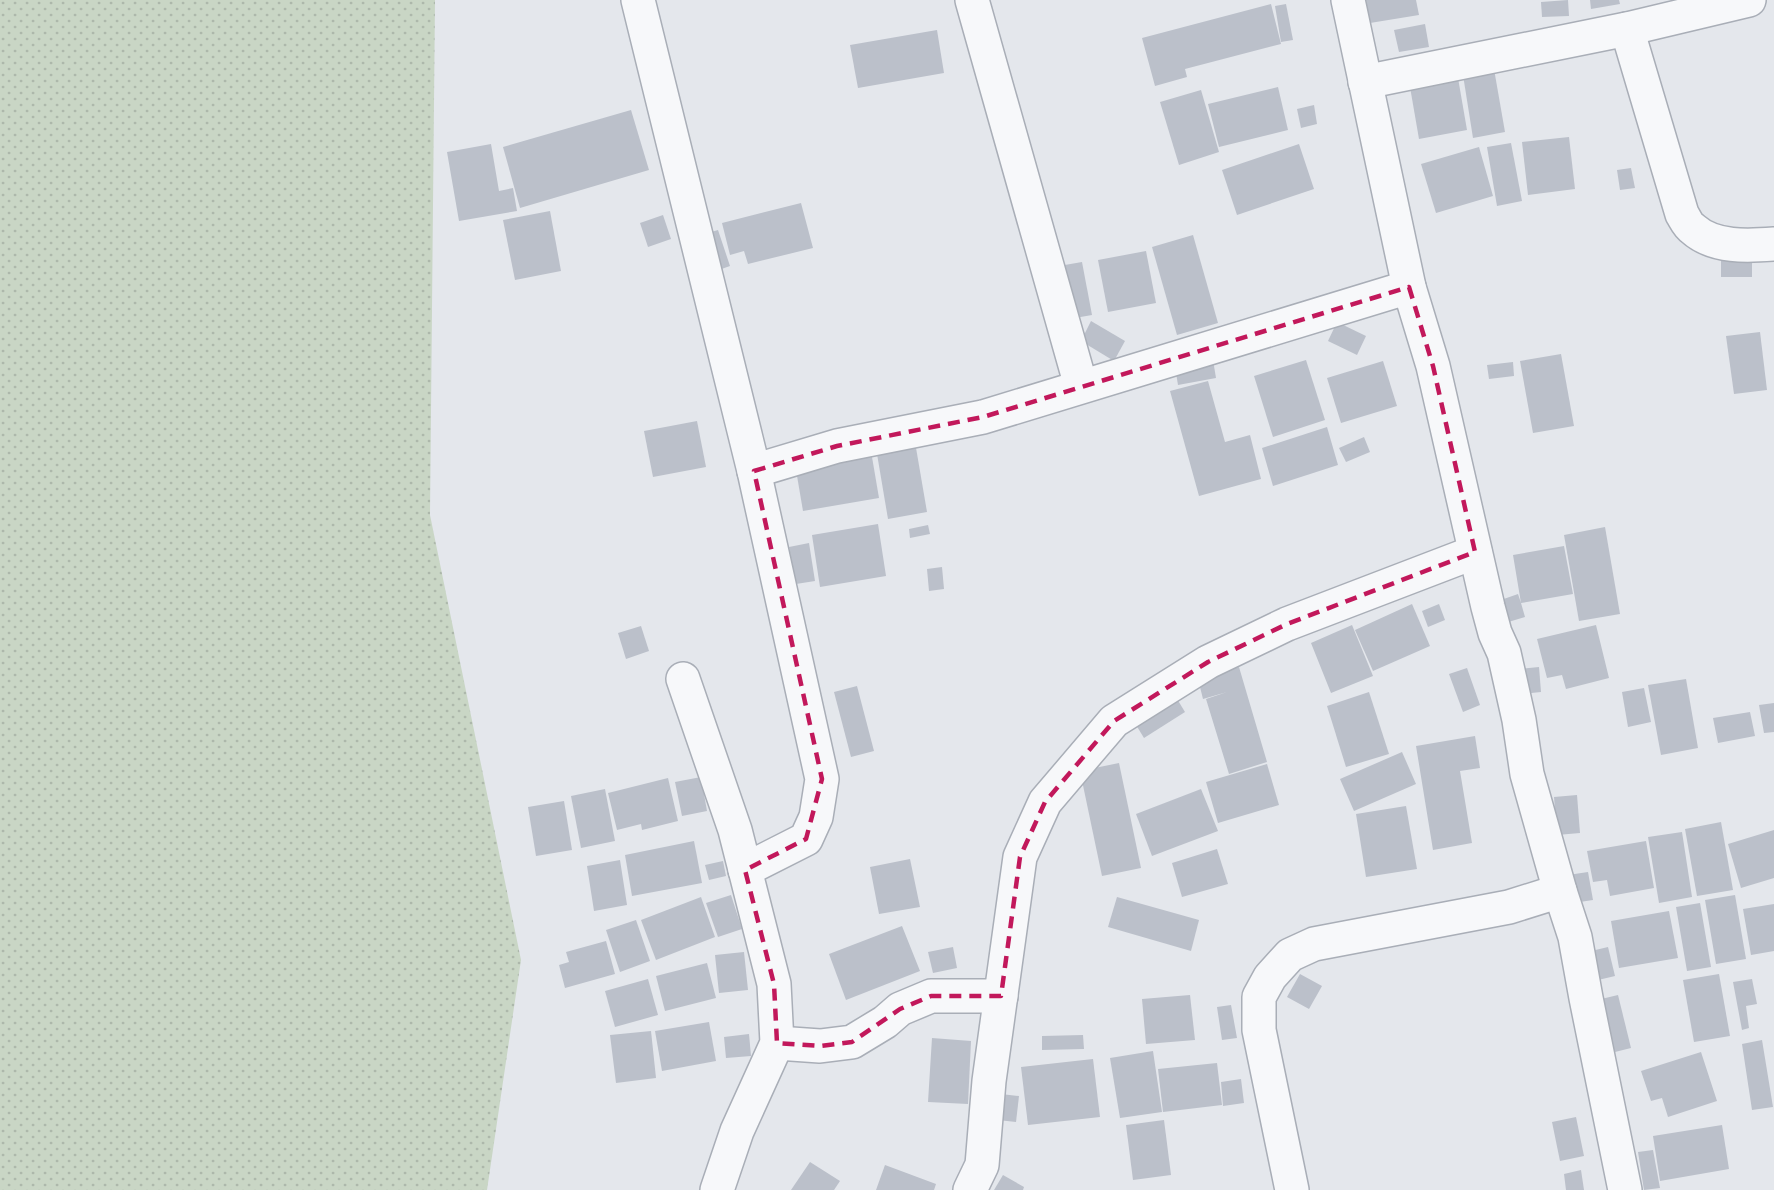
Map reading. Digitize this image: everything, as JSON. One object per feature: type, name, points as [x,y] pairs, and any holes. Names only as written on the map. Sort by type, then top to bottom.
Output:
[{"type":"street","points":[[638,0],[754,471],[822,780],[816,817],[806,839],[745,870]]},
{"type":"street","points":[[972,0],[1081,386]]},
{"type":"street","points":[[1348,0],[1409,287],[1433,366],[1495,633],[1504,653],[1519,720],[1527,774],[1575,937],[1625,1190]]},
{"type":"street","points":[[1365,82],[1627,29],[1749,0]]},
{"type":"street","points":[[1627,29],[1682,214],[1692,229],[1711,239],[1744,247],[1774,244]]},
{"type":"street","points":[[754,471],[837,446],[983,417],[1409,287]]},
{"type":"street","points":[[969,1190],[982,1165],[989,1081],[1020,857],[1045,802],[1114,721],[1208,662],[1287,624],[1475,552]]},
{"type":"street","points":[[683,679],[735,830],[774,984],[777,1042],[737,1131],[717,1190]]},
{"type":"street","points":[[1292,1190],[1259,1030],[1260,997],[1270,976],[1290,955],[1314,944],[1509,907],[1560,891]]},
{"type":"street","points":[[777,1042],[820,1046],[852,1042],[885,1023],[900,1010],[931,996],[1001,996]]},
{"type":"highlighted area","points":[[1409,287],[1433,366],[1475,552],[1287,624],[1208,662],[1114,721],[1045,802],[1020,857],[1001,996],[931,996],[900,1009],[852,1042],[820,1046],[777,1043],[774,984],[745,870],[806,839],[822,779],[754,471],[837,446],[983,417]]},
{"type":"green space","points":[[0,0],[435,0],[430,515],[521,960],[487,1190],[0,1190]]},
{"type":"building","points":[[1366,0],[1416,0],[1419,15],[1370,23]]},
{"type":"building","points":[[1568,0],[1569,16],[1542,17],[1541,2]]},
{"type":"building","points":[[1590,0],[1619,0],[1620,4],[1591,9]]},
{"type":"building","points":[[1271,4],[1281,44],[1185,69],[1187,77],[1155,86],[1142,38]]},
{"type":"building","points":[[1286,4],[1293,40],[1281,42],[1275,6]]},
{"type":"building","points":[[1425,24],[1429,47],[1399,52],[1394,30]]},
{"type":"building","points":[[937,30],[944,73],[858,88],[850,45]]},
{"type":"building","points":[[1494,69],[1505,132],[1473,138],[1463,75]]},
{"type":"building","points":[[1458,78],[1467,130],[1419,139],[1410,87]]},
{"type":"building","points":[[1278,87],[1288,130],[1219,147],[1208,104]]},
{"type":"building","points":[[1201,90],[1219,152],[1179,165],[1160,102]]},
{"type":"building","points":[[1314,105],[1317,124],[1301,128],[1297,109]]},
{"type":"building","points":[[631,110],[649,170],[520,208],[503,147]]},
{"type":"building","points":[[1569,137],[1575,189],[1528,195],[1522,142]]},
{"type":"building","points":[[1511,143],[1522,201],[1497,206],[1487,147]]},
{"type":"building","points":[[491,144],[499,191],[513,188],[517,211],[459,221],[447,152]]},
{"type":"building","points":[[1299,144],[1314,189],[1237,215],[1222,170]]},
{"type":"building","points":[[1479,147],[1493,196],[1436,213],[1421,164]]},
{"type":"building","points":[[1631,168],[1635,188],[1620,190],[1617,170]]},
{"type":"building","points":[[801,203],[813,248],[748,264],[744,251],[730,255],[722,223]]},
{"type":"building","points":[[550,211],[561,271],[515,280],[503,220]]},
{"type":"building","points":[[663,215],[671,239],[648,247],[640,223]]},
{"type":"building","points":[[718,230],[730,266],[713,272],[701,235]]},
{"type":"building","points":[[1193,235],[1218,323],[1177,335],[1152,247]]},
{"type":"building","points":[[1146,251],[1156,303],[1108,312],[1098,260]]},
{"type":"building","points":[[1721,260],[1752,260],[1752,277],[1721,277]]},
{"type":"building","points":[[1082,262],[1092,315],[1069,319],[1059,266]]},
{"type":"building","points":[[1091,321],[1125,341],[1114,361],[1081,341]]},
{"type":"building","points":[[1337,322],[1366,336],[1357,355],[1328,341]]},
{"type":"building","points":[[1760,332],[1767,390],[1734,394],[1726,336]]},
{"type":"building","points":[[1561,354],[1574,426],[1533,433],[1520,361]]},
{"type":"building","points":[[1213,360],[1216,378],[1178,385],[1175,367]]},
{"type":"building","points":[[1306,360],[1325,420],[1273,437],[1254,376]]},
{"type":"building","points":[[1383,361],[1397,406],[1341,423],[1327,378]]},
{"type":"building","points":[[1513,362],[1514,376],[1489,379],[1487,365]]},
{"type":"building","points":[[1208,381],[1225,442],[1250,435],[1261,479],[1199,496],[1170,391]]},
{"type":"building","points":[[697,421],[706,467],[653,477],[644,431]]},
{"type":"building","points":[[1327,427],[1338,465],[1273,486],[1262,448]]},
{"type":"building","points":[[1364,437],[1370,452],[1346,462],[1339,448]]},
{"type":"building","points":[[915,442],[927,512],[888,519],[876,448]]},
{"type":"building","points":[[872,457],[879,498],[803,511],[796,470]]},
{"type":"building","points":[[878,524],[886,576],[820,587],[812,535]]},
{"type":"building","points":[[928,525],[930,534],[910,538],[909,529]]},
{"type":"building","points":[[1605,527],[1620,614],[1579,621],[1564,535]]},
{"type":"building","points":[[809,543],[815,581],[796,584],[789,547]]},
{"type":"building","points":[[1564,546],[1573,594],[1521,603],[1513,555]]},
{"type":"building","points":[[942,567],[944,589],[929,591],[927,569]]},
{"type":"building","points":[[1518,594],[1525,617],[1505,623],[1498,601]]},
{"type":"building","points":[[1412,604],[1430,646],[1373,671],[1355,630]]},
{"type":"building","points":[[1439,604],[1445,620],[1428,627],[1422,611]]},
{"type":"building","points":[[1352,625],[1373,676],[1331,693],[1311,643]]},
{"type":"building","points":[[1596,625],[1609,678],[1566,689],[1562,675],[1547,678],[1537,639]]},
{"type":"building","points":[[641,626],[649,651],[626,659],[618,633]]},
{"type":"building","points":[[1239,667],[1267,762],[1229,774],[1206,699],[1227,692],[1203,699],[1198,679]]},
{"type":"building","points":[[1539,667],[1541,692],[1521,694],[1519,669]]},
{"type":"building","points":[[1467,668],[1480,705],[1463,712],[1449,674]]},
{"type":"building","points":[[1686,679],[1698,748],[1661,755],[1648,685]]},
{"type":"building","points":[[857,686],[874,751],[851,757],[834,692]]},
{"type":"building","points":[[1644,688],[1651,722],[1628,727],[1622,692]]},
{"type":"building","points":[[1369,692],[1389,754],[1346,767],[1327,706]]},
{"type":"building","points":[[1174,694],[1185,712],[1144,738],[1133,720]]},
{"type":"building","points":[[1774,703],[1774,732],[1764,733],[1759,705]]},
{"type":"building","points":[[1750,712],[1755,736],[1718,743],[1713,718]]},
{"type":"building","points":[[1475,736],[1480,768],[1460,771],[1472,843],[1433,850],[1416,746]]},
{"type":"building","points":[[1402,752],[1416,784],[1354,811],[1340,779]]},
{"type":"building","points":[[1119,763],[1141,868],[1102,876],[1080,771]]},
{"type":"building","points":[[1267,764],[1279,805],[1218,823],[1206,782]]},
{"type":"building","points":[[701,777],[707,811],[682,816],[675,782]]},
{"type":"building","points":[[668,778],[678,821],[642,830],[641,824],[617,830],[608,793]]},
{"type":"building","points":[[605,789],[615,841],[581,848],[571,796]]},
{"type":"building","points":[[1201,789],[1218,831],[1152,856],[1136,814]]},
{"type":"building","points":[[1577,795],[1580,833],[1557,835],[1554,797]]},
{"type":"building","points":[[564,801],[572,850],[536,856],[528,807]]},
{"type":"building","points":[[1406,806],[1417,869],[1366,877],[1356,814]]},
{"type":"building","points":[[1721,822],[1733,890],[1697,896],[1685,829]]},
{"type":"building","points":[[1774,830],[1774,878],[1741,888],[1728,844]]},
{"type":"building","points":[[1682,832],[1692,897],[1659,903],[1648,837]]},
{"type":"building","points":[[694,841],[702,883],[632,896],[625,855]]},
{"type":"building","points":[[1646,841],[1654,888],[1610,896],[1607,880],[1593,882],[1587,851]]},
{"type":"building","points":[[1217,849],[1228,884],[1182,897],[1172,863]]},
{"type":"building","points":[[910,859],[920,907],[879,914],[870,867]]},
{"type":"building","points":[[620,860],[627,905],[594,911],[587,866]]},
{"type":"building","points":[[723,861],[726,876],[709,880],[705,865]]},
{"type":"building","points":[[1588,872],[1593,900],[1573,903],[1568,875]]},
{"type":"building","points":[[731,895],[742,929],[718,937],[706,903]]},
{"type":"building","points":[[1735,895],[1746,959],[1716,964],[1705,900]]},
{"type":"building","points":[[701,897],[715,937],[656,960],[641,920]]},
{"type":"building","points":[[1117,897],[1199,920],[1191,951],[1108,927]]},
{"type":"building","points":[[1700,903],[1711,967],[1687,971],[1676,907]]},
{"type":"building","points":[[1774,904],[1774,951],[1751,955],[1743,909]]},
{"type":"building","points":[[1669,911],[1678,958],[1619,968],[1611,921]]},
{"type":"building","points":[[636,920],[650,961],[620,972],[606,930]]},
{"type":"building","points":[[902,926],[920,971],[846,1000],[829,954]]},
{"type":"building","points":[[606,941],[615,974],[565,988],[559,965],[569,962],[566,952]]},
{"type":"building","points":[[953,947],[957,968],[933,973],[928,952]]},
{"type":"building","points":[[1608,947],[1615,976],[1594,981],[1587,952]]},
{"type":"building","points":[[744,952],[748,990],[719,993],[715,955]]},
{"type":"building","points":[[707,963],[716,998],[665,1011],[656,976]]},
{"type":"building","points":[[1300,974],[1322,986],[1309,1009],[1287,997]]},
{"type":"building","points":[[1719,974],[1730,1036],[1694,1042],[1683,980]]},
{"type":"building","points":[[648,979],[658,1015],[615,1027],[605,991]]},
{"type":"building","points":[[1752,979],[1757,1004],[1746,1006],[1749,1028],[1742,1030],[1733,982]]},
{"type":"building","points":[[1190,995],[1195,1040],[1146,1044],[1142,999]]},
{"type":"building","points":[[1618,995],[1631,1048],[1611,1053],[1597,1000]]},
{"type":"building","points":[[1231,1005],[1237,1038],[1222,1040],[1217,1007]]},
{"type":"building","points":[[709,1022],[716,1061],[662,1071],[655,1031]]},
{"type":"building","points":[[651,1031],[656,1078],[616,1083],[610,1035]]},
{"type":"building","points":[[749,1034],[751,1056],[726,1058],[724,1037]]},
{"type":"building","points":[[1083,1035],[1084,1049],[1042,1050],[1042,1036]]},
{"type":"building","points":[[932,1038],[971,1041],[968,1104],[928,1102]]},
{"type":"building","points":[[1762,1040],[1773,1107],[1752,1110],[1742,1044]]},
{"type":"building","points":[[1153,1051],[1162,1112],[1120,1118],[1110,1058]]},
{"type":"building","points":[[1701,1052],[1717,1101],[1668,1117],[1662,1098],[1651,1101],[1641,1071]]},
{"type":"building","points":[[1093,1059],[1100,1117],[1028,1125],[1021,1067]]},
{"type":"building","points":[[1217,1063],[1222,1105],[1163,1112],[1158,1069]]},
{"type":"building","points":[[1241,1079],[1244,1103],[1223,1106],[1221,1082]]},
{"type":"building","points":[[1001,1094],[1019,1096],[1016,1122],[998,1120]]},
{"type":"building","points":[[1576,1117],[1584,1156],[1560,1161],[1552,1122]]},
{"type":"building","points":[[1164,1120],[1171,1175],[1133,1180],[1126,1125]]},
{"type":"building","points":[[1722,1125],[1729,1169],[1660,1181],[1653,1136]]},
{"type":"building","points":[[1653,1150],[1660,1188],[1644,1190],[1638,1152]]},
{"type":"building","points":[[810,1162],[840,1181],[834,1190],[791,1190]]},
{"type":"building","points":[[885,1165],[936,1184],[934,1190],[876,1190]]},
{"type":"building","points":[[1581,1170],[1584,1190],[1566,1190],[1564,1174]]},
{"type":"building","points":[[1003,1175],[1024,1187],[1023,1190],[994,1190]]}]
